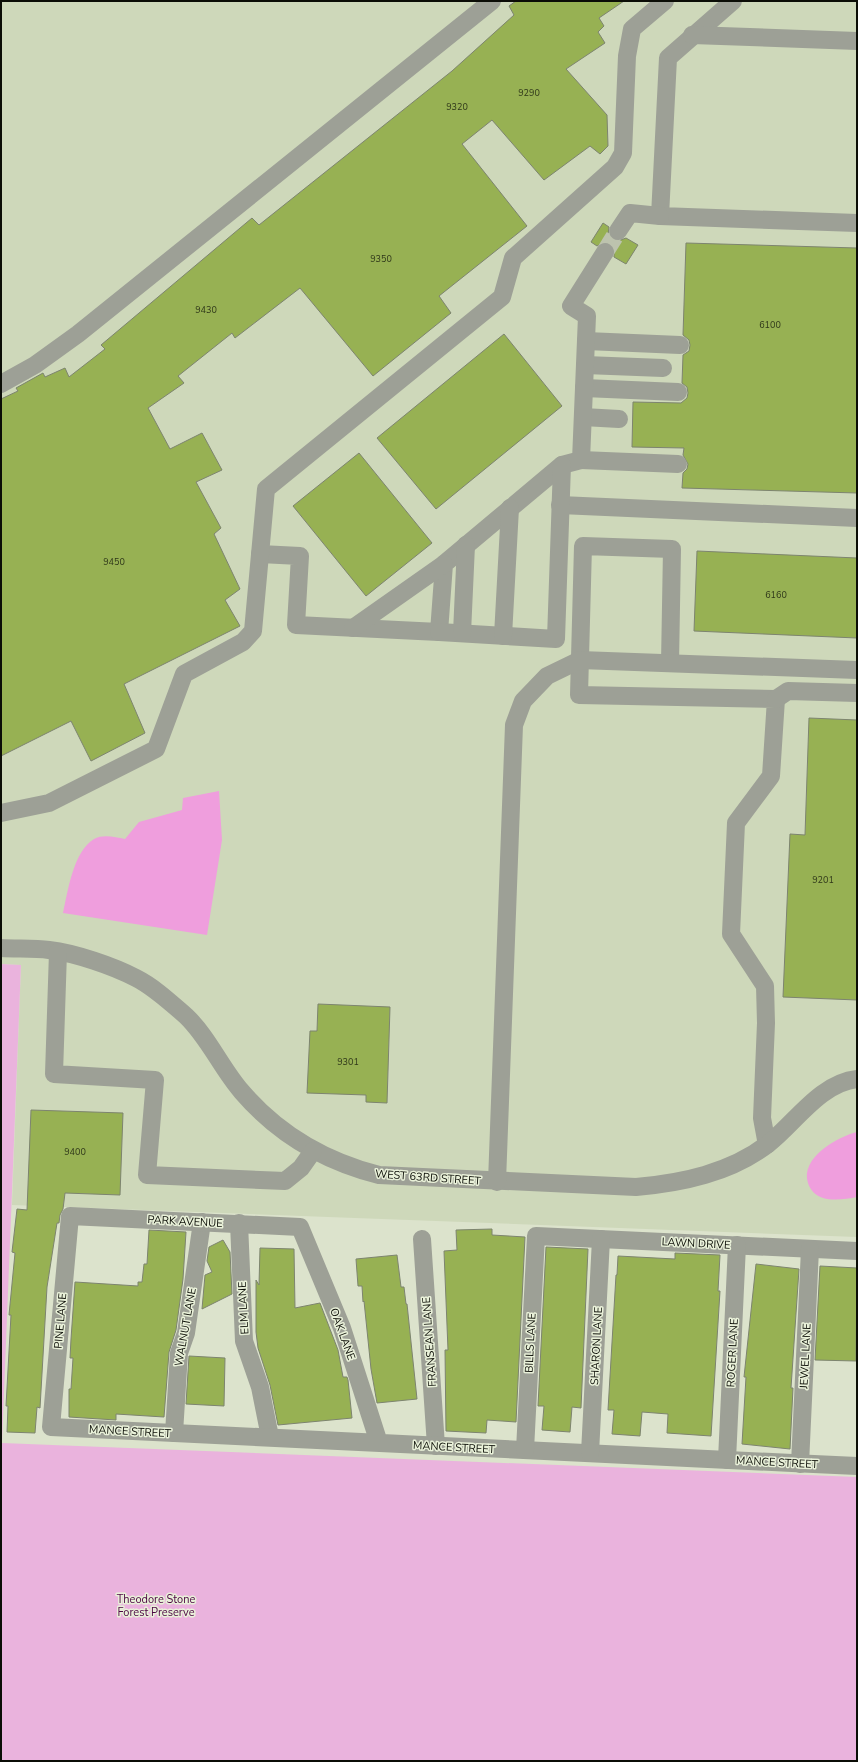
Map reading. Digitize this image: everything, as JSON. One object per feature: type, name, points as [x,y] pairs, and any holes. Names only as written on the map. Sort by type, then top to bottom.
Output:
[{"type":"street","points":[[1,384],[35,365],[78,334],[492,1]]},
{"type":"street","points":[[1,813],[49,803],[156,749],[184,674],[243,642],[253,631],[266,489],[502,297],[513,258],[615,167],[622,153],[627,56],[632,29],[665,1]]},
{"type":"street","points":[[660,216],[668,58],[692,35],[733,1]]},
{"type":"street","points":[[692,35],[857,41]]},
{"type":"street","points":[[618,231],[630,213],[660,216],[857,223]]},
{"type":"street","points":[[581,460],[587,316],[571,306],[605,252]]},
{"type":"street","points":[[586,341],[680,345]]},
{"type":"street","points":[[585,365],[663,368]]},
{"type":"street","points":[[584,388],[678,392]]},
{"type":"street","points":[[583,417],[619,419]]},
{"type":"street","points":[[353,628],[444,564],[562,465],[581,460],[678,464]]},
{"type":"street","points":[[260,554],[300,556],[296,625],[556,639],[562,465]]},
{"type":"street","points":[[560,505],[857,518]]},
{"type":"street","points":[[503,636],[510,508]]},
{"type":"street","points":[[462,633],[466,545]]},
{"type":"street","points":[[670,663],[672,550],[583,546],[579,695],[776,699],[788,691],[857,693]]},
{"type":"street","points":[[439,632],[444,564]]},
{"type":"street","points":[[497,1182],[514,725],[523,701],[547,676],[580,660],[857,670]]},
{"type":"street","points":[[767,1145],[762,1118],[766,1023],[765,986],[731,934],[736,823],[771,776],[776,699]]},
{"type":"street","name":"WEST 63RD STREET","points":[[1,948],[58,952],[79,956],[136,978],[162,996],[187,1017],[206,1040],[241,1092],[282,1132],[313,1151],[352,1168],[379,1175],[497,1182],[636,1187],[662,1185],[722,1170],[767,1145],[826,1090],[850,1079],[857,1079]]},
{"type":"street","points":[[58,952],[54,1074],[155,1080],[147,1175],[285,1181],[301,1168],[313,1151]]},
{"type":"street","name":"PARK AVENUE","points":[[70,1216],[300,1227]]},
{"type":"street","name":"PINE LANE","points":[[51,1427],[70,1216]]},
{"type":"street","name":"WALNUT LANE","points":[[174,1433],[179,1353],[186,1333],[202,1222]]},
{"type":"street","name":"ELM LANE","points":[[239,1223],[244,1341],[260,1387],[270,1437]]},
{"type":"street","name":"OAK LANE","points":[[300,1227],[342,1328],[379,1443]]},
{"type":"street","name":"LAWN DRIVE","points":[[536,1236],[857,1251]]},
{"type":"street","name":"BILLS LANE","points":[[525,1450],[536,1236]]},
{"type":"street","name":"FRANSEAN LANE","points":[[422,1239],[436,1446]]},
{"type":"street","name":"SHARON LANE","points":[[590,1453],[601,1239]]},
{"type":"street","name":"ROGER LANE","points":[[727,1460],[737,1245]]},
{"type":"street","name":"JEWEL LANE","points":[[800,1464],[810,1249]]},
{"type":"street","name":"MANCE STREET","points":[[51,1427],[857,1466]]},
{"type":"shaded area","points":[[1,1],[857,1],[857,1237],[12,1205],[21,965],[1,964]]},
{"type":"shaded area","points":[[219,791],[222,840],[207,935],[63,913],[69,883],[76,862],[87,845],[94,839],[105,836],[125,839],[139,822],[182,810],[183,798]]},
{"type":"shaded area","points":[[857,1132],[857,1197],[836,1200],[818,1196],[808,1183],[807,1174],[809,1165],[822,1150],[840,1139]]},
{"type":"green space","name":"Theodore Stone Forest Preserve","points":[[1,964],[21,965],[2,1443],[857,1477],[857,1761],[1,1761]]},
{"type":"building","points":[[516,1],[624,1],[599,18],[604,26],[598,32],[605,43],[566,69],[607,115],[608,146],[600,154],[590,146],[544,180],[492,120],[462,144],[527,226],[439,296],[451,313],[373,376],[300,288],[235,338],[232,333],[178,376],[184,383],[148,408],[170,449],[202,433],[222,470],[196,482],[221,528],[214,534],[240,589],[225,600],[240,626],[124,684],[145,733],[91,761],[71,721],[1,756],[1,399],[18,391],[16,388],[43,373],[45,377],[65,368],[69,377],[105,349],[101,345],[252,218],[259,225],[452,71],[514,15],[509,6]]},
{"type":"building","points":[[603,223],[609,227],[608,235],[613,240],[618,241],[626,238],[638,245],[626,264],[614,257],[614,247],[611,243],[605,242],[597,246],[591,242]]},
{"type":"building","points":[[686,243],[857,248],[857,493],[682,488],[683,473],[687,469],[688,464],[683,455],[684,448],[632,447],[633,402],[681,403],[687,398],[687,387],[682,383],[683,355],[689,351],[690,345],[689,340],[683,335]]},
{"type":"building","points":[[504,334],[562,406],[436,509],[377,438]]},
{"type":"building","points":[[359,453],[432,543],[366,596],[293,506]]},
{"type":"building","points":[[697,551],[857,558],[857,638],[694,631]]},
{"type":"building","points":[[809,718],[857,720],[857,1000],[783,997],[790,834],[805,835]]},
{"type":"building","points":[[318,1004],[390,1007],[387,1103],[366,1102],[366,1095],[307,1093],[310,1031],[317,1031]]},
{"type":"building","points":[[31,1110],[123,1113],[120,1195],[65,1193],[63,1209],[60,1215],[59,1223],[57,1223],[47,1287],[40,1408],[37,1407],[35,1433],[7,1432],[8,1406],[6,1406],[11,1315],[9,1315],[15,1253],[12,1252],[17,1209],[27,1210]]},
{"type":"building","points":[[492,1229],[492,1235],[525,1237],[516,1422],[487,1420],[486,1433],[446,1431],[445,1350],[448,1350],[444,1251],[457,1250],[456,1230]]},
{"type":"building","points":[[149,1230],[186,1232],[183,1279],[176,1330],[169,1352],[164,1417],[116,1414],[116,1420],[69,1417],[69,1389],[71,1389],[73,1358],[70,1358],[75,1282],[138,1286],[138,1282],[142,1282],[144,1264],[147,1264]]},
{"type":"building","points":[[223,1240],[230,1252],[232,1294],[202,1309],[205,1275],[212,1272],[207,1261],[209,1247]]},
{"type":"building","points":[[546,1247],[588,1249],[581,1408],[572,1407],[570,1432],[542,1430],[544,1406],[538,1406]]},
{"type":"building","points":[[260,1248],[294,1249],[295,1308],[320,1303],[338,1350],[343,1377],[347,1377],[348,1380],[352,1418],[278,1425],[270,1385],[258,1348],[256,1332],[256,1280],[259,1285]]},
{"type":"building","points":[[675,1253],[720,1255],[718,1291],[720,1291],[711,1436],[667,1433],[668,1414],[642,1412],[640,1436],[612,1434],[614,1410],[608,1410],[618,1256],[675,1259]]},
{"type":"building","points":[[397,1255],[401,1287],[404,1287],[407,1304],[417,1399],[377,1403],[371,1369],[362,1286],[358,1286],[356,1259]]},
{"type":"building","points":[[756,1264],[799,1269],[791,1388],[793,1388],[790,1449],[742,1444],[746,1377],[744,1377]]},
{"type":"building","points":[[820,1266],[857,1268],[856,1361],[815,1360]]},
{"type":"building","points":[[189,1356],[225,1358],[224,1406],[186,1404]]},
{"type":"tunnel","points":[[605,252],[618,231]]}]
